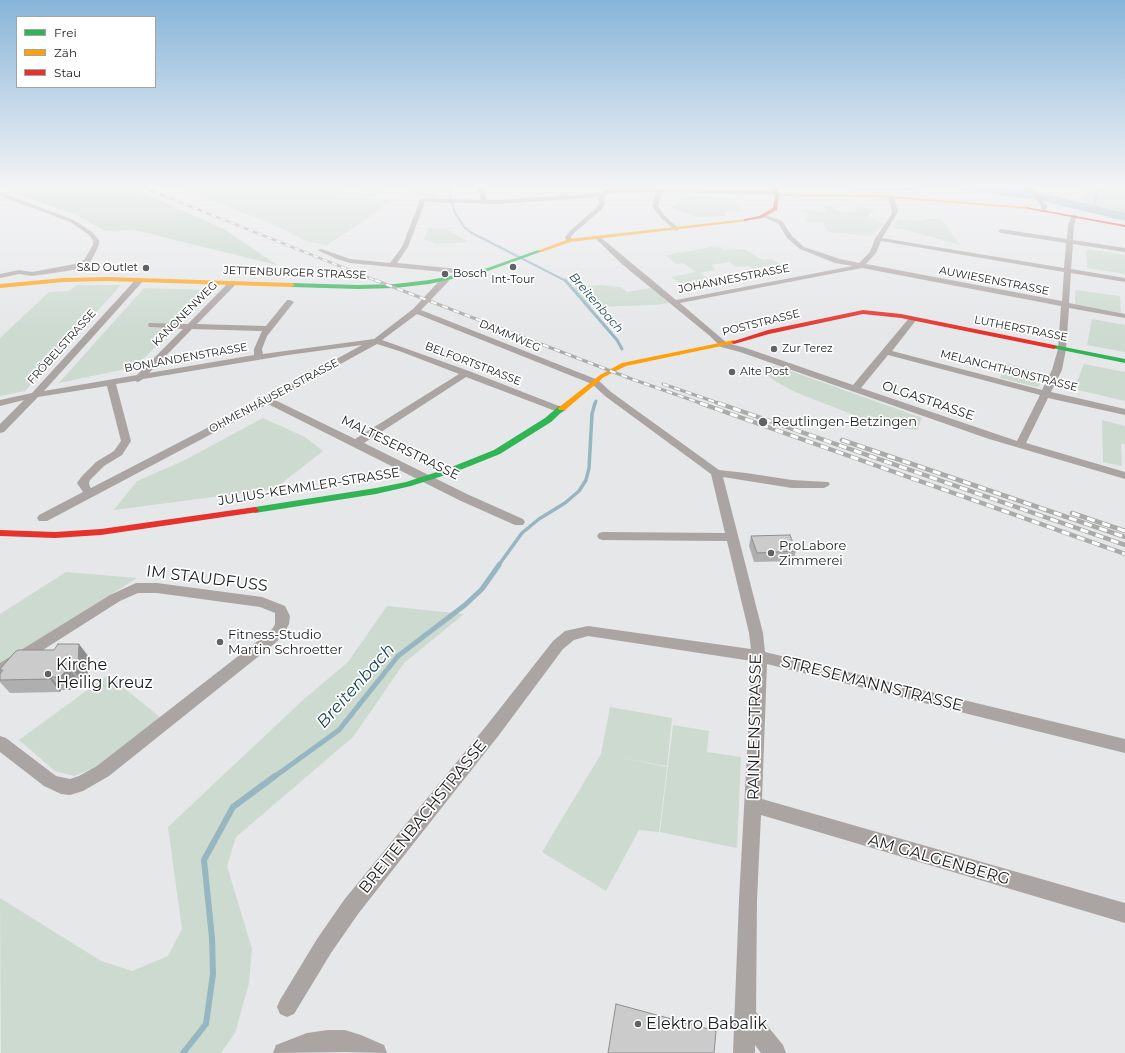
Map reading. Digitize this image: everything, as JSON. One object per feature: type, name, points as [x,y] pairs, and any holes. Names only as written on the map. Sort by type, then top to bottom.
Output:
[{"type":"street","points":[[0,276],[19,272],[32,274],[67,269],[87,261],[96,245],[96,240],[91,234]]},
{"type":"street","points":[[393,264],[405,247],[410,234]]},
{"type":"street","points":[[569,241],[568,237],[570,234]]},
{"type":"street","name":"JETTENBURGER STRASSE","points":[[0,286],[94,279],[368,287],[445,280],[476,273],[569,241],[625,234]]},
{"type":"street","name":"AUWIESENSTRASSE","points":[[787,234],[802,248],[829,259],[859,267],[1125,316]]},
{"type":"street","points":[[859,267],[873,252],[881,234]]},
{"type":"street","points":[[1023,234],[1125,250]]},
{"type":"street","points":[[1020,445],[1057,370],[1062,349],[1070,234]]},
{"type":"street","points":[[597,237],[724,345]]},
{"type":"street","points":[[878,239],[1125,280]]},
{"type":"street","points":[[320,250],[345,260],[476,273]]},
{"type":"street","name":"JOHANNESSTRASSE","points":[[675,302],[859,267]]},
{"type":"street","points":[[29,283],[33,276],[32,274]]},
{"type":"street","name":"FRÖBELSTRASSE","points":[[0,430],[35,395],[140,280]]},
{"type":"street","name":"OHMENHÄUSER STRASSE","points":[[43,518],[268,400],[376,340],[416,311],[445,280]]},
{"type":"street","name":"KANONENWEG","points":[[138,379],[233,283]]},
{"type":"street","points":[[260,357],[258,349],[259,342],[267,329],[290,302]]},
{"type":"street","name":"DAMMWEG","points":[[416,311],[491,339],[538,360],[595,382]]},
{"type":"street","name":"POSTSTRASSE","points":[[595,382],[614,369],[635,361],[704,347],[724,345],[762,333],[863,312],[876,312],[913,319]]},
{"type":"street","points":[[856,390],[913,319]]},
{"type":"street","name":"LUTHERSTRASSE","points":[[913,319],[1125,361]]},
{"type":"street","points":[[152,325],[267,329]]},
{"type":"street","name":"BONLANDENSTRASSE","points":[[0,403],[35,395],[138,379],[260,357],[376,340]]},
{"type":"street","name":"BELFORTSTRASSE","points":[[376,340],[561,410]]},
{"type":"street","name":"OLGASTRASSE","points":[[724,345],[743,350],[1020,445],[1125,476]]},
{"type":"street","name":"MELANCHTHONSTRASSE","points":[[887,352],[1046,394],[1125,412]]},
{"type":"street","points":[[357,443],[466,373]]},
{"type":"street","points":[[595,382],[608,394],[716,474],[746,476],[792,484],[824,484]]},
{"type":"street","name":"JULIUS-KEMMLER-STRASSE","points":[[0,533],[55,536],[102,532],[345,497],[393,487],[428,478],[497,452],[518,440],[561,410],[595,382]]},
{"type":"street","points":[[90,493],[85,488],[83,483],[86,478],[96,468],[124,447],[126,441],[111,383]]},
{"type":"street","name":"MALTESERSTRASSE","points":[[268,400],[428,478],[465,498],[520,522]]},
{"type":"street","name":"RAINLENSTRASSE","points":[[716,474],[756,633],[759,656],[758,718],[748,900],[744,1053]]},
{"type":"street","points":[[602,536],[731,537]]},
{"type":"street","name":"IM STAUDFUSS","points":[[0,670],[115,598],[136,588],[157,588],[262,602],[280,610],[283,616],[282,624],[278,632],[270,640],[103,771],[83,783],[70,787],[56,783],[0,743]]},
{"type":"street","name":"STRESEMANNSTRASSE","points":[[570,635],[588,631],[759,656],[1125,746]]},
{"type":"street","name":"BREITENBACHSTRASSE","points":[[287,1007],[324,946],[351,907],[493,730],[558,645],[570,635]]},
{"type":"street","name":"AM GALGENBERG","points":[[754,805],[1125,913]]},
{"type":"street","points":[[746,1017],[775,1053]]},
{"type":"street","points":[[284,1053],[307,1044],[328,1041],[345,1042],[361,1046],[376,1053]]},
{"type":"shaded area","points":[[292,234],[344,234],[327,245],[306,241]]},
{"type":"shaded area","points":[[426,234],[455,234],[468,242],[436,244],[423,239]]},
{"type":"shaded area","points":[[851,234],[873,234],[871,236]]},
{"type":"shaded area","points":[[922,234],[952,234],[960,245]]},
{"type":"shaded area","points":[[718,246],[724,250],[744,249],[763,260],[772,259],[788,269],[781,270],[773,265],[753,269],[749,266],[736,267],[729,262],[711,265],[716,270],[700,273],[713,282],[684,287],[671,277],[696,272],[683,263],[676,264],[665,255]]},
{"type":"shaded area","points":[[1086,249],[1125,255],[1125,274],[1087,268]]},
{"type":"shaded area","points":[[76,285],[121,285],[25,391],[0,396],[0,338],[49,292],[69,291]]},
{"type":"shaded area","points":[[601,285],[621,287],[627,292],[656,287],[675,302],[656,305],[590,307],[572,287]]},
{"type":"shaded area","points":[[144,288],[213,290],[135,367],[59,383]]},
{"type":"shaded area","points":[[1075,290],[1120,296],[1121,313],[1075,304]]},
{"type":"shaded area","points":[[1092,319],[1125,325],[1125,352],[1087,345]]},
{"type":"shaded area","points":[[1006,363],[1045,374],[1037,387],[1000,378]]},
{"type":"shaded area","points":[[1084,364],[1125,372],[1125,401],[1074,389]]},
{"type":"shaded area","points":[[774,366],[922,418],[917,430],[888,427],[795,392],[773,380],[767,374],[767,369]]},
{"type":"shaded area","points":[[263,418],[305,437],[323,451],[274,489],[114,510],[137,481],[183,461]]},
{"type":"shaded area","points":[[1102,420],[1125,426],[1125,444],[1121,444],[1122,466],[1103,462]]},
{"type":"shaded area","points":[[66,572],[137,578],[0,664],[0,614]]},
{"type":"shaded area","points":[[387,606],[464,614],[404,663],[353,737],[236,837],[227,866],[252,949],[249,983],[235,1033],[221,1053],[1,1053],[0,898],[101,961],[132,971],[168,956],[182,929],[168,827],[303,700],[348,662]]},
{"type":"shaded area","points":[[108,675],[161,718],[96,767],[74,776],[55,771],[19,740]]},
{"type":"shaded area","points":[[610,707],[672,718],[667,766],[622,758],[667,767],[659,832],[639,830],[606,891],[542,852],[601,754]]},
{"type":"shaded area","points":[[673,725],[709,731],[707,752],[741,757],[737,848],[660,832]]},
{"type":"green space","points":[[151,234],[232,234],[277,265]]},
{"type":"building","points":[[790,535],[796,551],[757,553],[751,536]]},
{"type":"building","points":[[58,644],[79,644],[78,665],[72,669],[69,668],[60,677],[51,677],[50,679],[0,680],[0,674],[3,670],[0,669],[18,650],[54,650]]},
{"type":"building","name":"Elektro Babalik","points":[[616,1004],[716,1031],[714,1053],[608,1053]]},
{"type":"waterway","name":"Breitenbach","points":[[474,234],[566,281]]},
{"type":"waterway","name":"Breitenbach","points":[[566,281],[617,340],[622,349]]},
{"type":"waterway","name":"Breitenbach","points":[[498,566],[522,533],[539,519],[565,503],[579,491],[586,480],[589,468],[592,414],[595,403]]},
{"type":"waterway","name":"Breitenbach","points":[[274,777],[339,730],[398,656],[465,605],[482,589],[499,565]]},
{"type":"waterway","name":"Breitenbach","points":[[183,1053],[206,1024],[213,974],[212,938],[204,860],[233,807],[275,776]]},
{"type":"railway","points":[[260,234],[377,281]]},
{"type":"railway","points":[[375,280],[629,378],[703,404]]},
{"type":"railway","points":[[663,384],[721,404]]},
{"type":"railway","points":[[700,403],[1125,554]]},
{"type":"railway","points":[[718,403],[1125,545]]},
{"type":"railway","points":[[842,440],[1125,537]]},
{"type":"railway","points":[[1072,513],[1125,531]]},
{"type":"traffic: fast","points":[[292,285],[358,287],[395,286],[429,282],[483,271],[540,251]]},
{"type":"traffic: fast","points":[[1054,347],[1125,361]]},
{"type":"traffic: fast","points":[[255,510],[376,491],[408,484],[452,470],[497,452],[548,420],[562,408]]},
{"type":"traffic: slow","points":[[540,251],[569,241],[627,234]]},
{"type":"traffic: slow","points":[[0,286],[63,280],[108,279],[292,285]]},
{"type":"traffic: slow","points":[[562,408],[602,376],[624,364],[734,342]]},
{"type":"traffic: jam","points":[[734,342],[768,332],[863,312],[901,316],[1054,347]]},
{"type":"traffic: jam","points":[[0,533],[55,535],[101,532],[255,510]]},
{"type":"place","name":"Int-Tour","points":[[513,267]]},
{"type":"place","name":"S&D Outlet","points":[[146,268]]},
{"type":"place","name":"Bosch","points":[[445,274]]},
{"type":"place","name":"Zur Terez","points":[[774,349]]},
{"type":"place","name":"Alte Post","points":[[732,372]]},
{"type":"place","name":"Reutlingen-Betzingen","points":[[763,422]]},
{"type":"place","name":"ProLabore Zimmerei","points":[[771,553]]},
{"type":"place","name":"Fitness-Studio Martin Schroetter","points":[[220,642]]},
{"type":"place","name":"Kirche Heilig Kreuz","points":[[48,674]]},
{"type":"place","name":"Elektro Babalik","points":[[638,1024]]}]
